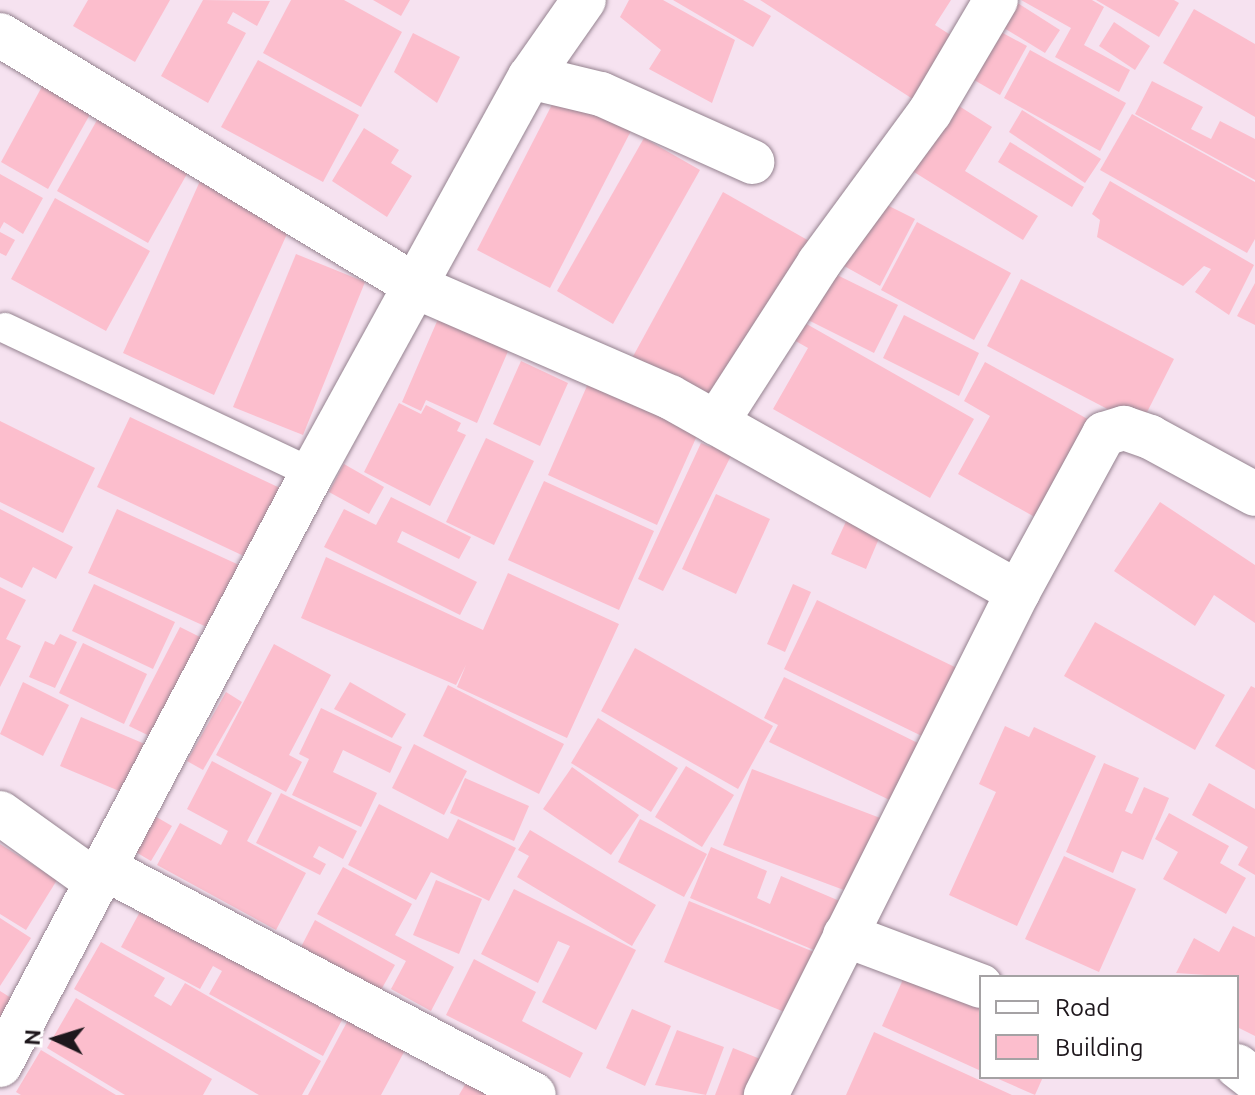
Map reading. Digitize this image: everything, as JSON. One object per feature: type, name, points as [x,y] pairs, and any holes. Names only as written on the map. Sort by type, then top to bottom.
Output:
[{"type":"street","points":[[0,1065],[312,473],[419,288],[530,77],[584,0]]},
{"type":"street","points":[[716,423],[819,263],[930,112],[996,0]]},
{"type":"street","points":[[0,35],[419,288],[716,423],[1018,592]]},
{"type":"street","points":[[530,77],[601,94],[752,162]]},
{"type":"street","points":[[766,1095],[1018,592],[1104,434],[1124,428],[1150,437],[1255,494]]},
{"type":"street","points":[[0,813],[98,874],[534,1095]]},
{"type":"street","points":[[845,935],[979,985]]},
{"type":"street","points":[[1239,1068],[1255,1080]]},
{"type":"lane","points":[[5,328],[312,473]]},
{"type":"building","points":[[88,0],[170,0],[135,62],[73,26]]},
{"type":"building","points":[[203,0],[270,1],[257,26],[233,12],[227,23],[246,33],[208,103],[161,76]]},
{"type":"building","points":[[291,0],[344,0],[402,32],[361,107],[263,53]]},
{"type":"building","points":[[373,0],[410,0],[401,16]]},
{"type":"building","points":[[629,0],[663,0],[735,40],[712,103],[649,69],[661,50],[620,17]]},
{"type":"building","points":[[673,0],[743,0],[771,16],[753,47]]},
{"type":"building","points":[[760,0],[951,0],[935,25],[963,43],[925,107]]},
{"type":"building","points":[[1013,0],[1060,30],[1045,53],[994,22]]},
{"type":"building","points":[[1021,0],[1092,0],[1104,7],[1084,45],[1130,70],[1119,92],[1055,57],[1071,28]]},
{"type":"building","points":[[1096,0],[1174,0],[1179,3],[1159,37]]},
{"type":"building","points":[[1194,9],[1255,44],[1255,117],[1163,63]]},
{"type":"building","points":[[1114,22],[1150,46],[1135,70],[1099,46]]},
{"type":"building","points":[[988,25],[1027,46],[1000,95],[962,73]]},
{"type":"building","points":[[413,33],[460,57],[437,103],[394,72]]},
{"type":"building","points":[[1030,50],[1126,103],[1100,151],[1004,98]]},
{"type":"building","points":[[258,60],[359,115],[323,182],[221,127]]},
{"type":"building","points":[[45,81],[93,109],[48,189],[1,162]]},
{"type":"building","points":[[1152,81],[1203,107],[1191,129],[1211,139],[1220,121],[1255,139],[1255,180],[1135,114]]},
{"type":"building","points":[[559,91],[632,129],[550,288],[477,250]]},
{"type":"building","points":[[948,99],[992,127],[965,171],[1038,216],[1023,240],[906,167]]},
{"type":"building","points":[[1022,110],[1101,159],[1085,183],[1009,132]]},
{"type":"building","points":[[101,113],[192,165],[148,243],[57,191]]},
{"type":"building","points":[[1132,114],[1255,182],[1255,239],[1247,253],[1100,170]]},
{"type":"building","points":[[364,128],[399,150],[391,163],[412,176],[387,217],[332,181]]},
{"type":"building","points":[[644,138],[700,170],[613,324],[557,291]]},
{"type":"building","points":[[1010,142],[1084,187],[1072,207],[998,162]]},
{"type":"building","points":[[0,174],[43,198],[23,234],[4,222],[0,229]]},
{"type":"building","points":[[200,181],[292,223],[214,395],[123,353]]},
{"type":"building","points":[[1110,181],[1254,265],[1229,315],[1195,292],[1211,269],[1204,266],[1183,286],[1097,237],[1100,220],[1092,214]]},
{"type":"building","points":[[723,192],[811,242],[719,409],[631,360]]},
{"type":"building","points":[[871,197],[915,219],[880,286],[837,262]]},
{"type":"building","points":[[55,198],[150,251],[106,331],[11,279]]},
{"type":"building","points":[[917,222],[1011,273],[974,340],[881,290]]},
{"type":"building","points":[[0,232],[15,240],[6,256],[0,253]]},
{"type":"building","points":[[296,254],[365,282],[303,435],[233,407]]},
{"type":"building","points":[[829,271],[898,305],[874,353],[806,319]]},
{"type":"building","points":[[1021,279],[1174,359],[1140,426],[987,346]]},
{"type":"building","points":[[1255,283],[1255,325],[1237,316]]},
{"type":"building","points":[[904,315],[979,353],[959,396],[883,358]]},
{"type":"building","points":[[796,318],[974,419],[930,498],[773,409],[808,348],[785,335]]},
{"type":"building","points":[[438,319],[509,349],[477,423],[426,400],[421,411],[402,402]]},
{"type":"building","points":[[521,361],[568,383],[540,446],[493,424]]},
{"type":"building","points":[[985,362],[1102,427],[1049,525],[958,474],[990,416],[964,401]]},
{"type":"building","points":[[590,379],[700,429],[657,525],[548,475]]},
{"type":"building","points":[[399,403],[421,414],[426,405],[461,423],[457,431],[466,435],[430,506],[364,472]]},
{"type":"building","points":[[130,417],[280,488],[248,558],[97,487]]},
{"type":"building","points":[[0,421],[95,468],[63,533],[0,502]]},
{"type":"building","points":[[718,430],[739,440],[663,591],[638,579],[701,443],[711,447]]},
{"type":"building","points":[[486,438],[534,461],[494,545],[446,522]]},
{"type":"building","points":[[344,464],[384,487],[369,514],[329,492]]},
{"type":"building","points":[[544,481],[654,531],[619,610],[508,560]]},
{"type":"building","points":[[716,494],[770,519],[736,594],[682,569]]},
{"type":"building","points":[[391,497],[471,537],[459,559],[402,531],[397,542],[477,582],[460,615],[324,547],[344,509],[376,525]]},
{"type":"building","points":[[1160,502],[1255,565],[1255,623],[1214,595],[1195,626],[1114,571]]},
{"type":"building","points":[[0,509],[73,547],[56,579],[33,567],[22,588],[0,577]]},
{"type":"building","points":[[117,509],[250,570],[222,634],[88,573]]},
{"type":"building","points":[[849,515],[883,529],[866,569],[831,554]]},
{"type":"building","points":[[326,557],[483,630],[508,573],[619,624],[567,738],[457,687],[466,665],[456,685],[301,618]]},
{"type":"building","points":[[94,584],[175,622],[153,669],[72,631]]},
{"type":"building","points":[[793,584],[811,592],[785,652],[767,644]]},
{"type":"building","points":[[0,587],[26,600],[6,639],[21,646],[0,687]]},
{"type":"building","points":[[817,600],[965,672],[932,741],[784,669]]},
{"type":"building","points":[[1095,622],[1225,695],[1195,750],[1064,676]]},
{"type":"building","points":[[180,627],[216,645],[166,744],[129,726]]},
{"type":"building","points":[[60,634],[77,642],[55,688],[29,677],[45,641],[54,645]]},
{"type":"building","points":[[83,643],[147,674],[124,724],[59,693]]},
{"type":"building","points":[[274,644],[331,675],[289,755],[302,762],[286,792],[216,755]]},
{"type":"building","points":[[635,648],[773,726],[738,789],[601,711]]},
{"type":"building","points":[[784,677],[930,749],[902,806],[769,742],[778,725],[764,718]]},
{"type":"building","points":[[23,682],[69,705],[43,756],[0,734]]},
{"type":"building","points":[[350,682],[406,714],[392,738],[334,709]]},
{"type":"building","points":[[448,685],[564,744],[539,794],[423,736]]},
{"type":"building","points":[[1251,686],[1255,688],[1255,770],[1215,746]]},
{"type":"building","points":[[226,692],[242,702],[203,770],[187,761]]},
{"type":"building","points":[[321,708],[402,747],[390,773],[343,750],[333,772],[377,793],[361,827],[292,795],[309,759],[299,754]]},
{"type":"building","points":[[81,717],[152,747],[131,796],[60,766]]},
{"type":"building","points":[[598,718],[678,768],[651,812],[571,763]]},
{"type":"building","points":[[1005,726],[1029,737],[1034,727],[1096,756],[1017,926],[949,895],[996,792],[979,784]]},
{"type":"building","points":[[414,744],[467,771],[444,815],[392,788]]},
{"type":"building","points":[[212,761],[272,793],[247,841],[306,873],[276,930],[157,865],[180,823],[221,845],[228,831],[187,809]]},
{"type":"building","points":[[1104,763],[1139,778],[1125,811],[1132,814],[1144,787],[1169,798],[1143,860],[1122,851],[1113,873],[1066,852]]},
{"type":"building","points":[[686,766],[734,795],[702,847],[655,817]]},
{"type":"building","points":[[572,767],[639,815],[611,855],[543,809]]},
{"type":"building","points":[[752,769],[888,821],[860,896],[723,845]]},
{"type":"building","points":[[465,778],[529,806],[514,841],[450,813]]},
{"type":"building","points":[[1209,783],[1255,809],[1255,875],[1238,865],[1248,847],[1192,815]]},
{"type":"building","points":[[281,793],[357,831],[343,859],[319,846],[313,857],[326,864],[320,875],[256,843]]},
{"type":"building","points":[[379,804],[448,839],[458,819],[516,848],[489,901],[431,872],[416,900],[348,865]]},
{"type":"building","points":[[1169,813],[1229,846],[1220,863],[1246,878],[1226,914],[1163,879],[1178,852],[1155,839]]},
{"type":"building","points":[[153,815],[172,826],[151,861],[134,851]]},
{"type":"building","points":[[640,819],[707,854],[684,897],[618,862]]},
{"type":"building","points":[[530,830],[656,905],[632,946],[517,877],[529,856],[518,850]]},
{"type":"building","points":[[0,844],[57,880],[26,930],[0,914]]},
{"type":"building","points":[[711,847],[767,871],[757,898],[770,904],[781,876],[849,905],[828,956],[690,898]]},
{"type":"building","points":[[1064,856],[1136,889],[1099,972],[1025,939]]},
{"type":"building","points":[[343,867],[412,904],[395,935],[454,967],[431,1011],[391,989],[406,961],[317,914]]},
{"type":"building","points":[[436,880],[482,899],[459,954],[413,935]]},
{"type":"building","points":[[514,889],[636,950],[596,1030],[542,1002],[570,946],[558,941],[538,983],[481,954]]},
{"type":"building","points":[[150,893],[352,1001],[323,1056],[209,994],[222,971],[213,966],[200,989],[121,947]]},
{"type":"building","points":[[689,901],[819,954],[794,1016],[664,962]]},
{"type":"building","points":[[0,918],[31,938],[0,986]]},
{"type":"building","points":[[315,920],[395,965],[381,990],[301,947]]},
{"type":"building","points":[[1233,926],[1255,937],[1255,1036],[1239,1028],[1239,975],[1176,973],[1194,938],[1219,952]]},
{"type":"building","points":[[101,942],[165,978],[154,996],[171,1006],[185,983],[321,1061],[302,1095],[259,1095],[74,989]]},
{"type":"building","points":[[474,959],[536,992],[522,1021],[583,1053],[570,1078],[446,1015]]},
{"type":"building","points":[[910,964],[979,996],[979,1070],[882,1026]]},
{"type":"building","points":[[0,991],[21,1004],[0,1037]]},
{"type":"building","points":[[76,998],[212,1079],[203,1095],[125,1095],[47,1048]]},
{"type":"building","points":[[355,1007],[411,1039],[381,1095],[308,1095]]},
{"type":"building","points":[[632,1009],[671,1026],[645,1086],[606,1068]]},
{"type":"building","points":[[677,1030],[724,1047],[706,1095],[655,1085]]},
{"type":"building","points":[[874,1032],[1012,1095],[846,1095]]},
{"type":"building","points":[[733,1048],[773,1064],[761,1095],[715,1095]]},
{"type":"building","points":[[41,1050],[116,1095],[21,1095],[16,1092]]},
{"type":"building","points":[[470,1076],[502,1095],[459,1095]]},
{"type":"building","points":[[999,1079],[1042,1079],[1035,1095]]}]
